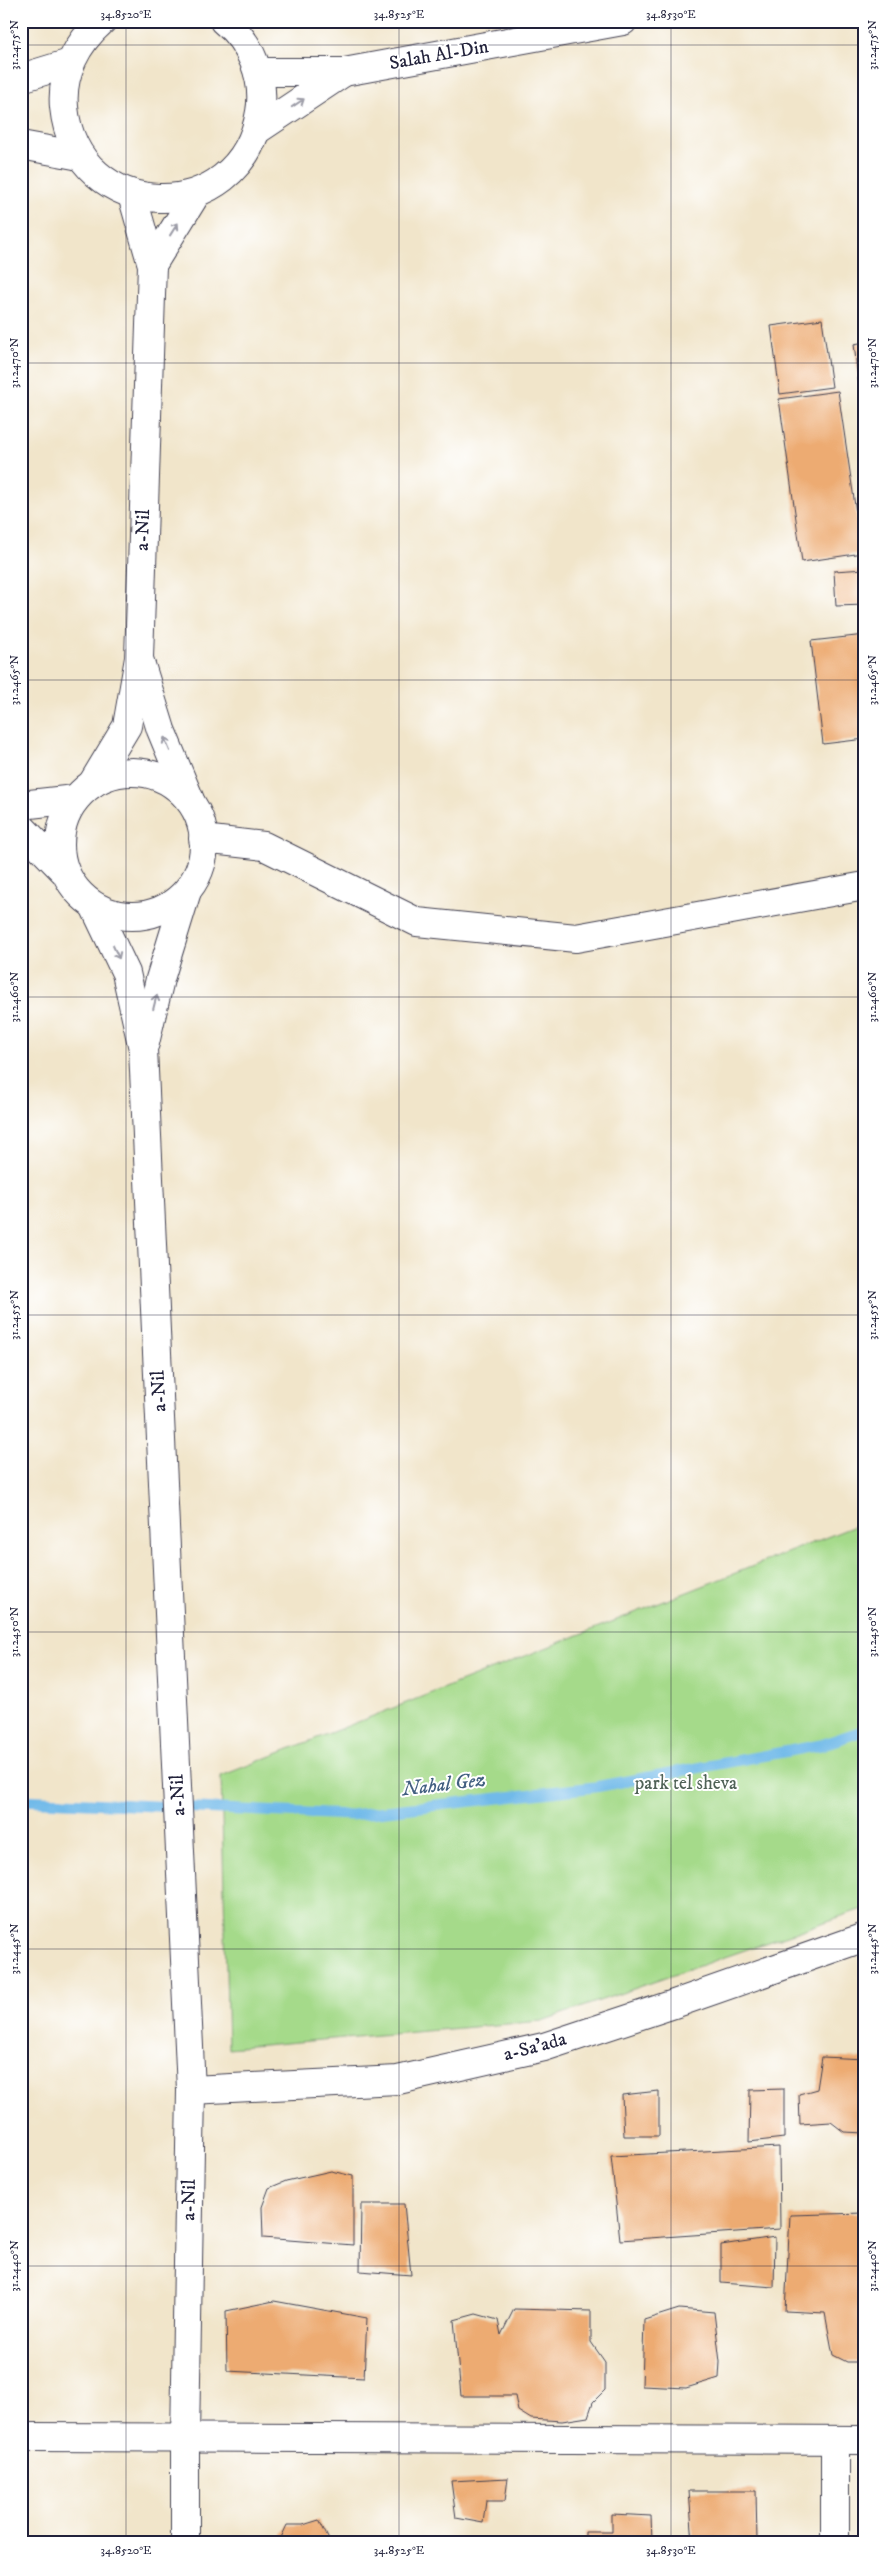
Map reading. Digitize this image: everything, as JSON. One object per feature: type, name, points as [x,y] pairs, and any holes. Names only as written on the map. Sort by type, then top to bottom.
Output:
[{"type":"street","points":[[102,21],[87,35],[70,62],[63,94],[66,127],[80,156],[103,180],[132,194],[164,199],[196,194],[222,179],[244,158],[257,130],[262,101],[258,72],[246,45],[224,21]]},
{"type":"street","name":"Salah Al-Din","points":[[258,72],[344,72],[623,21]]},
{"type":"street","points":[[21,78],[70,62]]},
{"type":"street","name":"Salah Al-Din","points":[[257,130],[344,72]]},
{"type":"street","points":[[21,145],[80,156]]},
{"type":"street","name":"a-Nil","points":[[83,792],[127,726],[139,658],[152,265],[132,194]]},
{"type":"street","name":"a-Nil","points":[[152,265],[196,194]]},
{"type":"street","points":[[139,658],[161,730],[202,826],[204,849],[199,872],[187,891],[160,980],[143,1049]]},
{"type":"street","points":[[21,805],[83,792],[113,774],[135,772],[158,777],[178,788],[193,806]]},
{"type":"street","points":[[63,870],[58,846],[63,821],[83,792]]},
{"type":"street","points":[[21,827],[63,870],[76,892],[95,908],[119,916],[144,916],[168,907],[187,891]]},
{"type":"street","points":[[203,839],[264,846],[417,922],[576,938],[865,886]]},
{"type":"street","points":[[95,908],[126,973],[143,1049]]},
{"type":"street","name":"a-Nil","points":[[143,1049],[191,2090],[185,2542]]},
{"type":"street","name":"a-Sa'ada","points":[[191,2090],[398,2080],[505,2056],[544,2047],[865,1937]]},
{"type":"street","points":[[21,2437],[865,2440]]},
{"type":"street","points":[[835,2440],[835,2542]]},
{"type":"green space","name":"park tel sheva","points":[[865,1522],[865,1908],[542,2021],[228,2048],[221,1776]]},
{"type":"building","points":[[822,319],[832,387],[780,394],[771,326]]},
{"type":"building","points":[[865,342],[865,412],[862,412],[854,344]]},
{"type":"building","points":[[838,391],[862,553],[802,562],[779,399]]},
{"type":"building","points":[[865,569],[865,605],[836,606],[834,571]]},
{"type":"building","points":[[865,635],[865,739],[823,744],[811,641]]},
{"type":"building","points":[[822,2057],[865,2059],[865,2133],[844,2132],[831,2122],[800,2124],[799,2094],[817,2089]]},
{"type":"building","points":[[784,2089],[784,2138],[749,2142],[750,2090]]},
{"type":"building","points":[[659,2091],[659,2136],[624,2136],[622,2095]]},
{"type":"building","points":[[779,2147],[780,2229],[620,2240],[611,2156]]},
{"type":"building","points":[[331,2171],[353,2176],[353,2245],[263,2238],[262,2207],[269,2188],[286,2181]]},
{"type":"building","points":[[361,2204],[404,2204],[411,2275],[360,2271]]},
{"type":"building","points":[[865,2213],[865,2362],[847,2362],[833,2355],[825,2313],[785,2311],[790,2215]]},
{"type":"building","points":[[775,2237],[774,2287],[721,2283],[721,2245]]},
{"type":"building","points":[[274,2301],[367,2318],[364,2378],[227,2371],[226,2311]]},
{"type":"building","points":[[514,2309],[591,2311],[591,2342],[605,2362],[605,2390],[593,2402],[588,2417],[562,2421],[531,2419],[518,2411],[515,2396],[461,2396],[454,2320],[476,2314],[498,2320],[501,2335]]},
{"type":"building","points":[[679,2309],[714,2312],[720,2362],[719,2378],[686,2388],[642,2386],[644,2320]]},
{"type":"building","points":[[508,2478],[505,2501],[486,2501],[483,2523],[456,2518],[451,2481]]},
{"type":"building","points":[[689,2491],[756,2491],[757,2542],[693,2542]]},
{"type":"building","points":[[612,2514],[651,2516],[652,2542],[585,2542],[585,2532],[612,2532]]},
{"type":"building","points":[[319,2520],[330,2542],[279,2542],[287,2525],[303,2525]]},
{"type":"waterway","name":"Nahal Gez","points":[[21,1800],[351,1815],[595,1787],[821,1745],[865,1730]]}]
